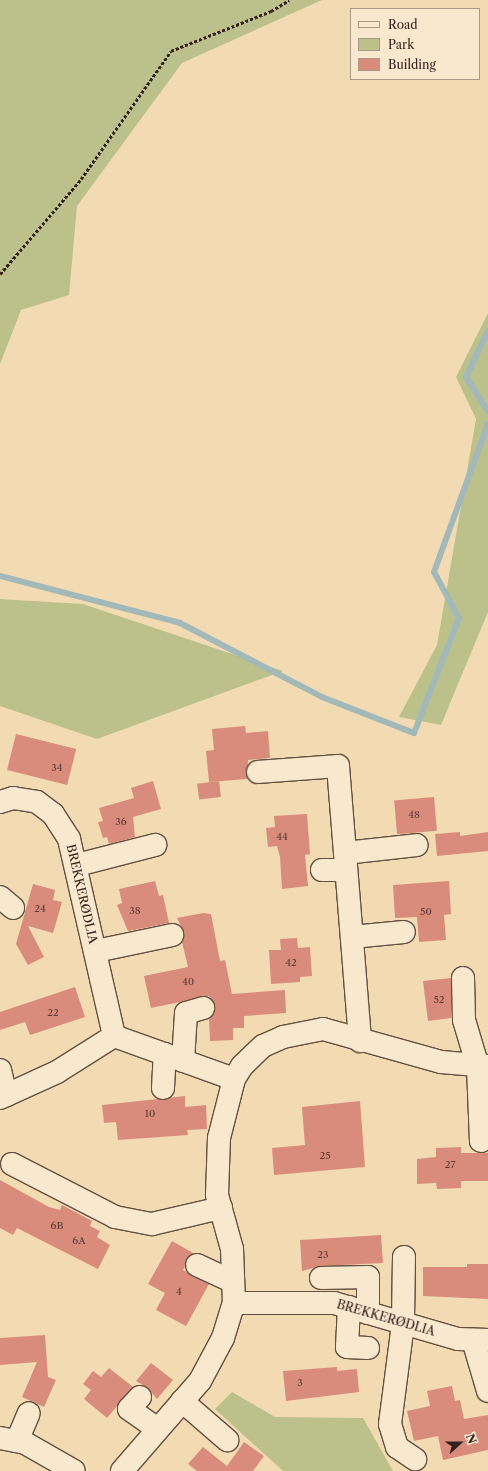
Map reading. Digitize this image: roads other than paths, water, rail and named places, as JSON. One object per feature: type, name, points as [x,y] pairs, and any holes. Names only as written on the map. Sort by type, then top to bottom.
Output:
[{"type":"street","points":[[258,772],[338,766],[360,1041]]},
{"type":"street","name":"BREKKERØDLIA","points":[[0,802],[13,798],[37,802],[53,814],[69,839],[77,865],[114,1036]]},
{"type":"street","points":[[77,865],[155,845]]},
{"type":"street","points":[[322,870],[346,862],[417,845]]},
{"type":"street","points":[[352,937],[404,932]]},
{"type":"street","points":[[96,951],[172,935]]},
{"type":"street","points":[[463,978],[464,1020],[483,1066],[481,1141]]},
{"type":"street","points":[[164,1088],[186,1013],[203,1008]]},
{"type":"street","points":[[122,1471],[200,1381],[223,1338],[234,1292],[232,1249],[217,1195],[219,1138],[234,1079],[263,1046],[283,1037],[323,1029],[360,1041],[441,1062],[483,1066]]},
{"type":"street","points":[[0,1070],[3,1097],[57,1072],[114,1036],[234,1079]]},
{"type":"street","points":[[12,1164],[115,1217],[152,1224],[221,1208]]},
{"type":"street","points":[[404,1257],[403,1324],[390,1424],[397,1447],[415,1459]]},
{"type":"street","points":[[197,1265],[234,1292]]},
{"type":"street","points":[[321,1278],[368,1277],[348,1347],[368,1348]]},
{"type":"street","name":"BREKKERØDLIA","points":[[234,1292],[284,1300],[334,1303],[403,1324],[480,1340]]},
{"type":"street","points":[[480,1340],[488,1391]]},
{"type":"street","points":[[140,1397],[129,1409],[158,1429]]},
{"type":"street","points":[[182,1401],[227,1440]]},
{"type":"street","points":[[29,1414],[9,1440],[74,1471]]},
{"type":"waterway","points":[[488,331],[466,377],[488,412]]},
{"type":"waterway","points":[[0,576],[180,623],[322,697],[414,733],[459,618],[434,572],[488,424]]}]
